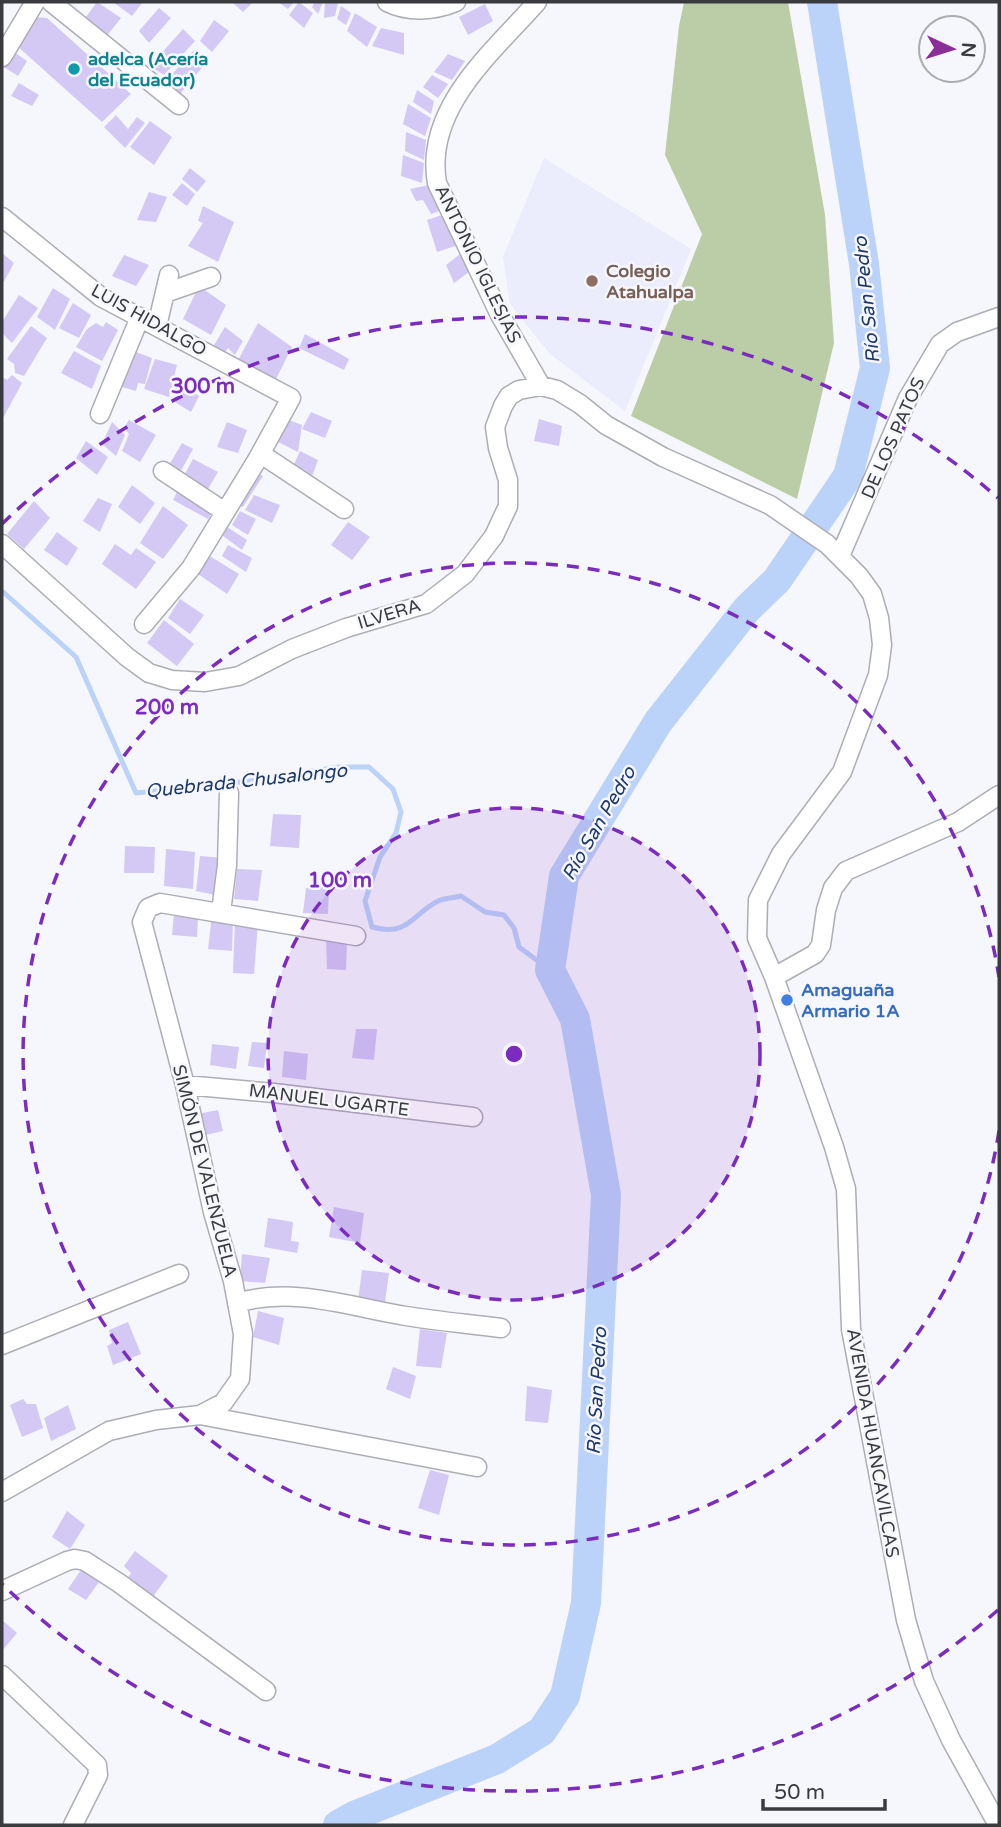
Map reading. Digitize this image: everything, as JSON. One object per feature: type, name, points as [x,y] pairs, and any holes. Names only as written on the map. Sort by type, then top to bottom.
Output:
[{"type":"street","points":[[2,57],[35,2]]},
{"type":"street","points":[[51,2],[179,106]]},
{"type":"street","points":[[387,2],[397,7],[423,10],[457,2]]},
{"type":"street","name":"ANTONIO IGLESIAS","points":[[537,2],[460,92],[444,117],[435,166],[438,183],[500,315],[541,386]]},
{"type":"street","name":"LUIS HIDALGO","points":[[2,217],[100,297],[290,398],[261,454],[191,568],[144,624]]},
{"type":"street","points":[[157,326],[167,284],[211,277]]},
{"type":"street","points":[[100,414],[140,317]]},
{"type":"street","name":"DE LOS PATOS","points":[[833,550],[908,398],[940,344],[957,332],[999,317]]},
{"type":"street","name":"AVENIDA HUANCAVILCAS","points":[[541,386],[557,390],[606,425],[663,457],[770,505],[833,550],[872,594],[879,618],[882,645],[878,675],[842,772],[781,854],[758,900],[757,938],[774,977],[834,1147],[846,1189],[851,1329],[906,1620],[924,1681],[951,1740],[998,1825]]},
{"type":"street","name":"ILVERA","points":[[2,544],[101,634],[149,673],[172,680],[205,682],[239,676],[324,636],[426,604],[464,574],[494,536],[508,506],[508,480],[495,427],[503,406],[509,396],[519,390],[541,386]]},
{"type":"street","points":[[261,454],[344,509]]},
{"type":"street","points":[[163,471],[225,512]]},
{"type":"street","points":[[221,912],[227,865],[229,793]]},
{"type":"street","points":[[774,977],[815,954],[821,945],[826,910],[833,888],[846,871],[958,822],[999,795]]},
{"type":"street","name":"SIMÓN DE VALENZUELA","points":[[2,1492],[109,1431],[156,1420],[200,1415],[223,1403],[240,1379],[243,1334],[237,1303],[142,922],[148,908],[160,903],[356,936]]},
{"type":"street","name":"MANUEL UGARTE","points":[[184,1085],[473,1117]]},
{"type":"street","points":[[2,1345],[179,1274]]},
{"type":"street","points":[[237,1303],[257,1297],[301,1298],[405,1316],[501,1328]]},
{"type":"street","points":[[200,1415],[478,1467]]},
{"type":"street","points":[[2,1591],[66,1561],[85,1561],[120,1583],[266,1691]]},
{"type":"street","points":[[2,1675],[97,1765],[98,1775],[73,1825]]},
{"type":"shaded area","name":"Colegio Atahualpa","points":[[544,158],[691,249],[625,411],[550,354],[510,304],[503,257]]},
{"type":"green space","points":[[684,2],[788,2],[825,215],[834,343],[797,499],[631,416],[702,234],[665,155]]},
{"type":"building","points":[[97,2],[121,18],[106,37],[83,21]]},
{"type":"building","points":[[113,2],[143,2],[132,16]]},
{"type":"building","points":[[232,2],[253,2],[243,12]]},
{"type":"building","points":[[278,2],[294,2],[288,9]]},
{"type":"building","points":[[299,2],[313,13],[304,28],[289,15]]},
{"type":"building","points":[[315,2],[323,2],[318,14],[312,7]]},
{"type":"building","points":[[325,2],[338,3],[335,16],[324,18]]},
{"type":"building","points":[[485,4],[493,21],[468,35],[459,17]]},
{"type":"building","points":[[341,6],[351,13],[346,25],[337,19]]},
{"type":"building","points":[[159,8],[171,18],[149,43],[139,31]]},
{"type":"building","points":[[355,13],[377,27],[367,47],[347,31]]},
{"type":"building","name":"adelca (Acería del Ecuador)","points":[[35,17],[47,18],[131,94],[102,122],[16,45]]},
{"type":"building","points":[[214,20],[229,31],[212,52],[200,41]]},
{"type":"building","points":[[381,28],[404,33],[404,55],[372,46]]},
{"type":"building","points":[[183,29],[195,41],[164,75],[150,66]]},
{"type":"building","points":[[11,50],[27,61],[18,76],[2,66]]},
{"type":"building","points":[[193,51],[207,62],[179,95],[166,81]]},
{"type":"building","points":[[448,54],[465,61],[452,80],[434,72]]},
{"type":"building","points":[[432,75],[448,84],[438,98],[423,87]]},
{"type":"building","points":[[19,83],[39,95],[32,106],[11,96]]},
{"type":"building","points":[[417,90],[434,101],[431,114],[413,102]]},
{"type":"building","points":[[408,104],[431,118],[425,136],[403,124]]},
{"type":"building","points":[[116,115],[128,129],[137,117],[145,123],[125,148],[104,127]]},
{"type":"building","points":[[150,121],[172,137],[154,165],[130,147]]},
{"type":"building","points":[[406,132],[426,140],[424,160],[405,151]]},
{"type":"building","points":[[403,155],[424,163],[422,183],[401,176]]},
{"type":"building","points":[[190,168],[206,181],[197,192],[182,179]]},
{"type":"building","points":[[182,183],[195,194],[187,206],[172,195]]},
{"type":"building","points":[[429,185],[442,210],[431,214],[423,200],[416,201],[410,189]]},
{"type":"building","points":[[149,192],[167,197],[156,222],[137,220]]},
{"type":"building","points":[[203,206],[234,222],[218,262],[188,246],[203,223],[198,221]]},
{"type":"building","points":[[445,214],[461,244],[437,252],[427,220]]},
{"type":"building","points":[[464,251],[473,269],[454,283],[446,265]]},
{"type":"building","points":[[2,253],[14,263],[2,285]]},
{"type":"building","points":[[124,255],[149,265],[136,286],[112,276]]},
{"type":"building","points":[[199,286],[226,305],[211,335],[183,319]]},
{"type":"building","points":[[53,288],[70,299],[55,330],[37,317]]},
{"type":"building","points":[[19,295],[38,308],[12,343],[2,333],[2,322]]},
{"type":"building","points":[[73,303],[91,315],[79,338],[59,328]]},
{"type":"building","points":[[106,322],[118,330],[102,361],[76,347],[87,329],[96,323],[103,327]]},
{"type":"building","points":[[258,323],[292,347],[273,385],[236,364]]},
{"type":"building","points":[[31,326],[47,338],[24,376],[15,373],[14,364],[7,359]]},
{"type":"building","points":[[225,327],[243,341],[235,355],[228,348],[221,358],[211,350]]},
{"type":"building","points":[[305,334],[349,359],[344,370],[299,348]]},
{"type":"building","points":[[128,349],[152,358],[145,384],[138,383],[136,391],[115,385]]},
{"type":"building","points":[[74,351],[101,366],[92,389],[61,373]]},
{"type":"building","points":[[155,359],[177,365],[169,397],[144,389]]},
{"type":"building","points":[[12,375],[22,383],[2,420],[2,377],[7,380]]},
{"type":"building","points":[[186,387],[199,396],[191,412],[175,402]]},
{"type":"building","points":[[311,412],[332,421],[325,438],[302,429]]},
{"type":"building","points":[[281,417],[302,425],[298,452],[272,439]]},
{"type":"building","points":[[539,419],[562,426],[559,446],[534,441]]},
{"type":"building","points":[[129,420],[156,435],[140,462],[122,451],[129,434],[124,428]]},
{"type":"building","points":[[112,422],[125,435],[116,456],[102,444]]},
{"type":"building","points":[[227,422],[247,430],[238,453],[217,447]]},
{"type":"building","points":[[86,441],[108,457],[97,475],[76,458]]},
{"type":"building","points":[[182,443],[193,449],[178,476],[166,470]]},
{"type":"building","points":[[300,451],[318,460],[310,482],[291,471]]},
{"type":"building","points":[[193,459],[218,472],[205,494],[181,481]]},
{"type":"building","points":[[254,470],[263,476],[243,507],[234,504]]},
{"type":"building","points":[[132,485],[155,503],[140,524],[118,507]]},
{"type":"building","points":[[178,490],[215,507],[208,519],[173,500]]},
{"type":"building","points":[[254,495],[280,505],[272,523],[245,510]]},
{"type":"building","points":[[98,498],[112,504],[100,532],[83,521]]},
{"type":"building","points":[[34,501],[50,518],[24,549],[7,534]]},
{"type":"building","points":[[163,506],[188,525],[163,559],[140,543]]},
{"type":"building","points":[[240,511],[256,519],[248,535],[232,525]]},
{"type":"building","points":[[348,522],[370,537],[352,560],[331,545]]},
{"type":"building","points":[[224,525],[247,540],[242,550],[219,533]]},
{"type":"building","points":[[57,532],[78,548],[67,566],[44,550]]},
{"type":"building","points":[[115,544],[131,555],[136,548],[156,562],[136,589],[102,564]]},
{"type":"building","points":[[228,545],[252,558],[246,572],[222,556]]},
{"type":"building","points":[[208,555],[239,574],[227,594],[195,572]]},
{"type":"building","points":[[180,599],[204,615],[190,634],[168,618]]},
{"type":"building","points":[[164,620],[194,644],[177,666],[147,643]]},
{"type":"building","points":[[273,814],[301,815],[299,848],[270,846]]},
{"type":"building","points":[[125,846],[155,847],[154,873],[124,873]]},
{"type":"building","points":[[166,849],[195,852],[193,889],[164,886]]},
{"type":"building","points":[[200,856],[224,858],[220,896],[196,891]]},
{"type":"building","points":[[237,869],[262,870],[258,901],[234,899]]},
{"type":"building","points":[[306,888],[329,888],[328,914],[303,913]]},
{"type":"building","points":[[174,914],[198,917],[197,937],[172,935]]},
{"type":"building","points":[[212,915],[233,919],[232,951],[208,949]]},
{"type":"building","points":[[235,919],[258,923],[254,974],[233,973]]},
{"type":"building","points":[[326,940],[347,942],[346,970],[327,969]]},
{"type":"building","points":[[356,1029],[377,1029],[374,1060],[352,1058]]},
{"type":"building","points":[[252,1042],[267,1043],[264,1068],[248,1066]]},
{"type":"building","points":[[212,1044],[239,1047],[236,1069],[210,1065]]},
{"type":"building","points":[[284,1051],[308,1054],[306,1080],[282,1077]]},
{"type":"building","points":[[218,1110],[223,1131],[201,1136],[197,1114]]},
{"type":"building","points":[[334,1207],[364,1213],[360,1243],[329,1237]]},
{"type":"building","points":[[268,1218],[293,1222],[291,1241],[299,1242],[297,1253],[264,1247]]},
{"type":"building","points":[[242,1254],[270,1258],[265,1283],[240,1281]]},
{"type":"building","points":[[362,1270],[389,1273],[385,1302],[358,1301]]},
{"type":"building","points":[[258,1311],[284,1318],[279,1345],[253,1337]]},
{"type":"building","points":[[128,1322],[141,1354],[113,1365],[107,1346],[112,1343],[109,1330]]},
{"type":"building","points":[[420,1329],[447,1333],[441,1368],[416,1366]]},
{"type":"building","points":[[393,1367],[416,1376],[410,1399],[386,1389]]},
{"type":"building","points":[[527,1386],[552,1390],[548,1423],[525,1421]]},
{"type":"building","points":[[23,1399],[27,1404],[36,1404],[43,1428],[22,1437],[10,1405]]},
{"type":"building","points":[[68,1405],[76,1429],[51,1441],[44,1418]]},
{"type":"building","points":[[430,1470],[449,1475],[439,1515],[418,1508]]},
{"type":"building","points":[[67,1511],[85,1525],[70,1549],[52,1537]]},
{"type":"building","points":[[135,1551],[168,1576],[149,1602],[124,1584],[131,1573],[124,1566]]},
{"type":"building","points":[[81,1570],[99,1582],[86,1600],[68,1589]]},
{"type":"building","points":[[2,1620],[17,1633],[2,1651]]},
{"type":"waterway","name":"Río San Pedro","points":[[338,1825],[354,1816],[497,1759],[542,1731],[565,1696],[586,1603],[606,1195],[575,1019],[550,970],[564,876],[658,722],[747,609],[777,580],[848,476],[875,368],[864,264],[822,2]]},
{"type":"waterway","name":"Quebrada Chusalongo","points":[[2,591],[76,657],[136,793],[250,781],[339,767],[369,767],[393,789],[401,812],[396,833],[380,857],[365,901],[372,927],[402,927],[438,901],[461,896],[485,912],[504,915],[514,928],[519,947],[550,970]]},
{"type":"place","name":"adelca (Acería del Ecuador)","points":[[74,69]]},
{"type":"place","name":"Colegio Atahualpa","points":[[592,281]]},
{"type":"place","name":"Amaguaña Armario 1A","points":[[787,1000]]}]
